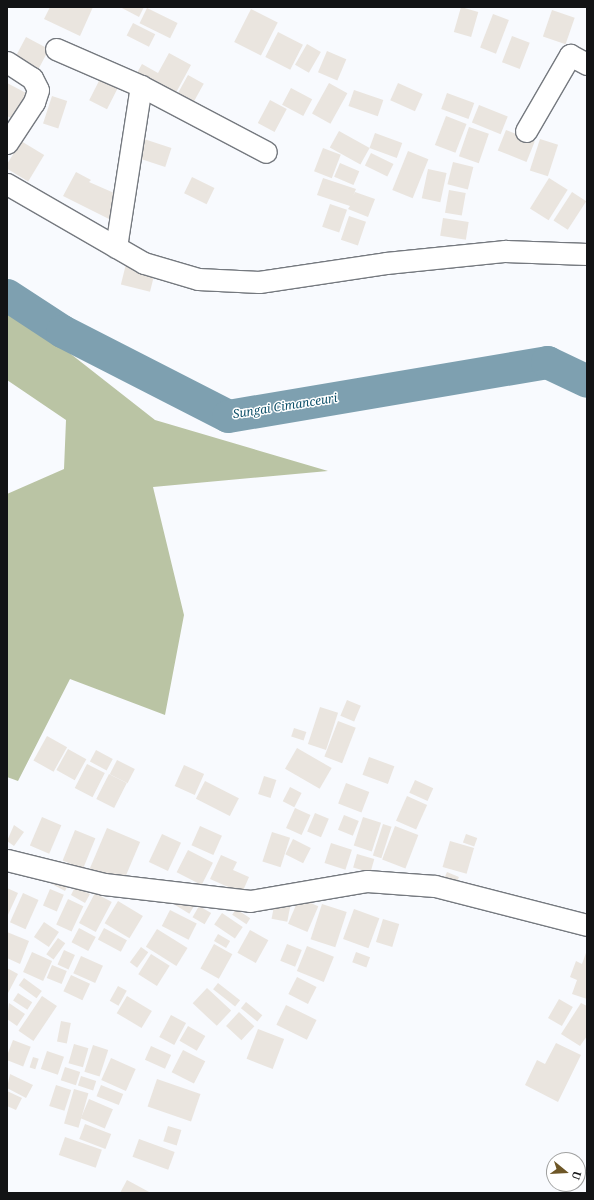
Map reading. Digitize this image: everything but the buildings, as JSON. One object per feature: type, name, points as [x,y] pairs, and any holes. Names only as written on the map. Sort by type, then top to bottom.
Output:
[{"type":"street","points":[[56,49],[141,86],[266,152]]},
{"type":"street","points":[[526,130],[570,55],[587,64]]},
{"type":"street","points":[[7,62],[32,78],[38,90],[34,102],[7,143]]},
{"type":"street","points":[[116,247],[141,86]]},
{"type":"street","points":[[7,184],[144,263],[198,279],[260,282],[386,263],[505,251],[587,254]]},
{"type":"street","points":[[7,860],[104,884],[250,901],[367,881],[435,886],[587,925]]},
{"type":"green space","points":[[7,304],[155,420],[328,471],[153,487],[184,615],[165,715],[70,679],[18,781],[7,777],[7,494],[64,469],[66,420],[7,380]]},
{"type":"waterway","name":"Sungai Cimanceuri","points":[[7,295],[62,331],[228,416],[547,362],[587,381]]}]
